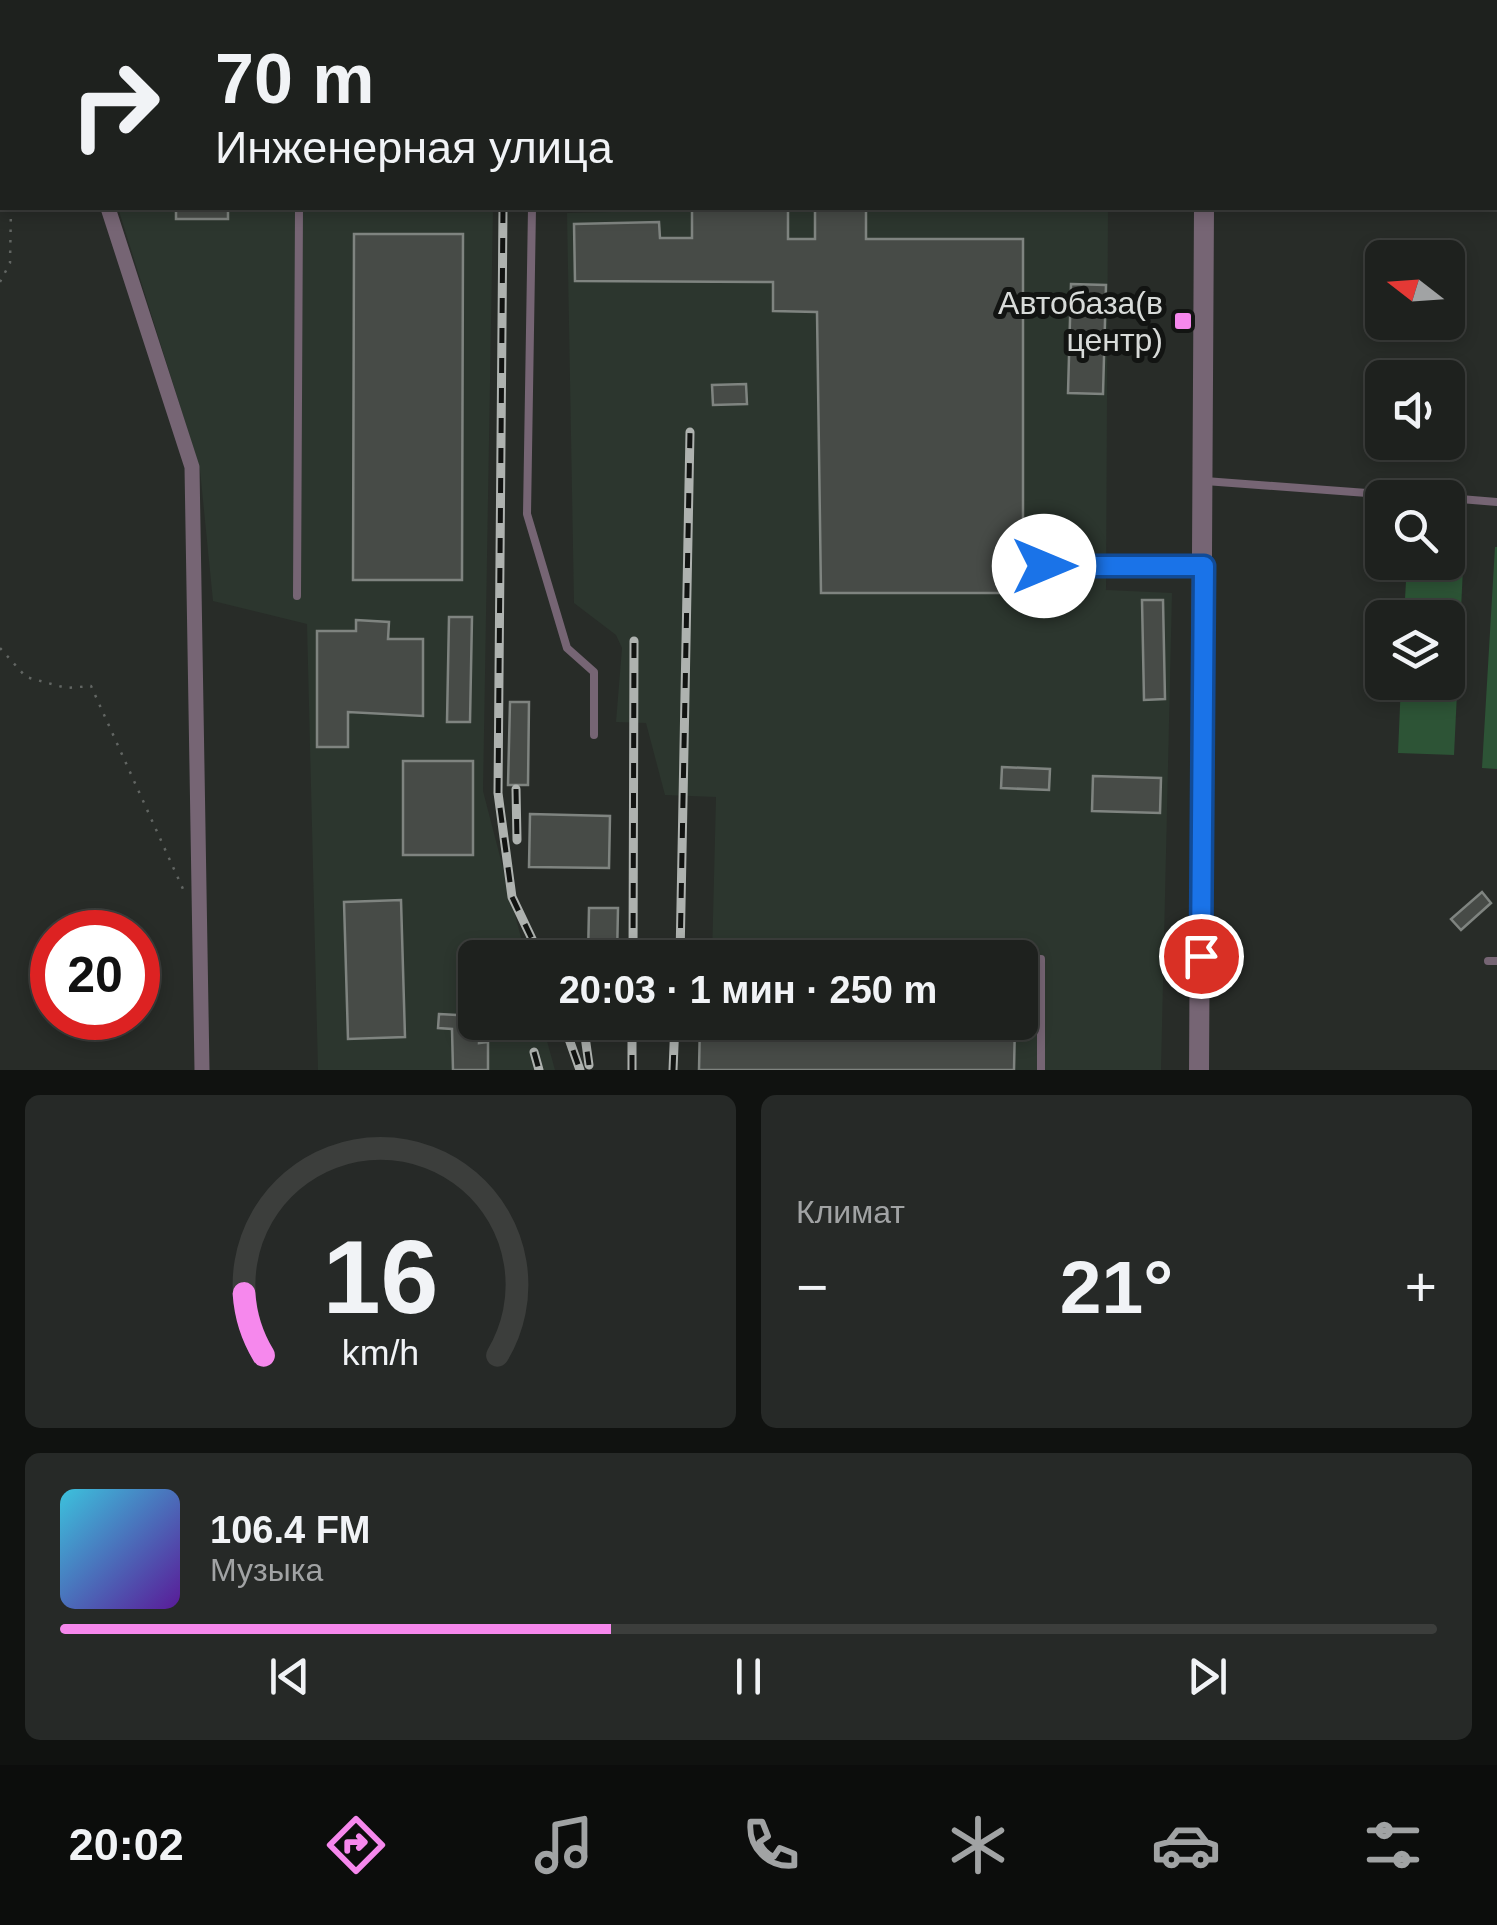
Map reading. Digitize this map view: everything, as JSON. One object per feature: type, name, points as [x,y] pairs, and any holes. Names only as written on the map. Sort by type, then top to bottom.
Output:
[{"type":"street","points":[[109,210],[192,467],[202,1070]]},
{"type":"street","points":[[1199,1070],[1204,210]]},
{"type":"lane","points":[[297,596],[300,210]]},
{"type":"lane","points":[[532,210],[527,514],[567,648],[594,672],[594,735]]},
{"type":"lane","points":[[1205,481],[1365,493]]},
{"type":"lane","points":[[1465,499],[1497,502]]},
{"type":"lane","points":[[1044,566],[1204,566]]},
{"type":"lane","points":[[1038,958],[1041,1070]]},
{"type":"path","points":[[0,282],[10,263],[11,210]]},
{"type":"path","points":[[0,648],[26,677],[66,688],[92,686],[184,892]]},
{"type":"shaded area","points":[[119,210],[493,210],[483,791],[522,940],[458,940],[458,1040],[547,1040],[555,1070],[318,1070],[307,624],[213,601],[200,470]]},
{"type":"shaded area","points":[[1108,210],[1106,590],[1172,593],[1161,1070],[709,1070],[710,1040],[1038,1040],[1038,940],[712,940],[716,797],[665,795],[646,723],[616,722],[622,648],[616,635],[574,603],[567,213]]},
{"type":"shaded area","points":[[1497,547],[1497,769],[1482,768]]},
{"type":"shaded area","points":[[1406,580],[1462,580],[1461,600],[1405,600]]},
{"type":"shaded area","points":[[1400,700],[1457,700],[1454,755],[1398,753]]},
{"type":"building","points":[[176,210],[228,210],[228,219],[176,219]]},
{"type":"building","points":[[692,210],[788,210],[788,239],[815,239],[815,210],[866,210],[866,239],[1023,239],[1023,593],[821,593],[817,312],[773,311],[773,282],[575,281],[574,224],[659,222],[660,238],[692,238]]},
{"type":"building","points":[[354,234],[463,234],[462,580],[353,580]]},
{"type":"building","points":[[1071,284],[1106,285],[1103,394],[1068,393]]},
{"type":"building","points":[[746,384],[747,404],[713,405],[712,385]]},
{"type":"building","points":[[1142,600],[1163,600],[1165,699],[1144,700]]},
{"type":"building","points":[[449,617],[472,617],[470,722],[447,722]]},
{"type":"building","points":[[356,620],[389,622],[388,639],[423,639],[423,716],[348,712],[348,747],[317,747],[317,631],[356,631]]},
{"type":"building","points":[[510,702],[529,702],[528,785],[508,785]]},
{"type":"building","points":[[403,761],[473,761],[473,855],[403,855]]},
{"type":"building","points":[[1002,767],[1050,769],[1049,790],[1001,788]]},
{"type":"building","points":[[1093,776],[1161,778],[1160,813],[1092,811]]},
{"type":"building","points":[[530,814],[610,816],[609,868],[529,867]]},
{"type":"building","points":[[1482,892],[1491,903],[1461,930],[1451,919]]},
{"type":"building","points":[[401,900],[405,1037],[348,1039],[344,902]]},
{"type":"building","points":[[589,908],[618,908],[617,940],[588,940]]},
{"type":"building","points":[[439,1014],[458,1015],[458,1040],[488,1042],[488,1070],[453,1070],[452,1029],[438,1028]]},
{"type":"building","points":[[700,1040],[1015,1040],[1014,1070],[699,1070]]},
{"type":"railway","points":[[503,210],[498,793],[512,897],[532,940]]},
{"type":"railway","points":[[680,940],[690,432]]},
{"type":"railway","points":[[633,940],[634,641]]},
{"type":"railway","points":[[516,789],[517,840]]},
{"type":"railway","points":[[569,1040],[580,1070]]},
{"type":"railway","points":[[586,1040],[589,1065]]},
{"type":"railway","points":[[632,1040],[632,1070]]},
{"type":"railway","points":[[673,1070],[674,1040]]},
{"type":"railway","points":[[534,1052],[539,1070]]},
{"type":"place","name":"Автобаза(в центр)","points":[[1183,321]]},
{"type":"route","points":[[1044,566],[1204,566],[1201,956]]}]
